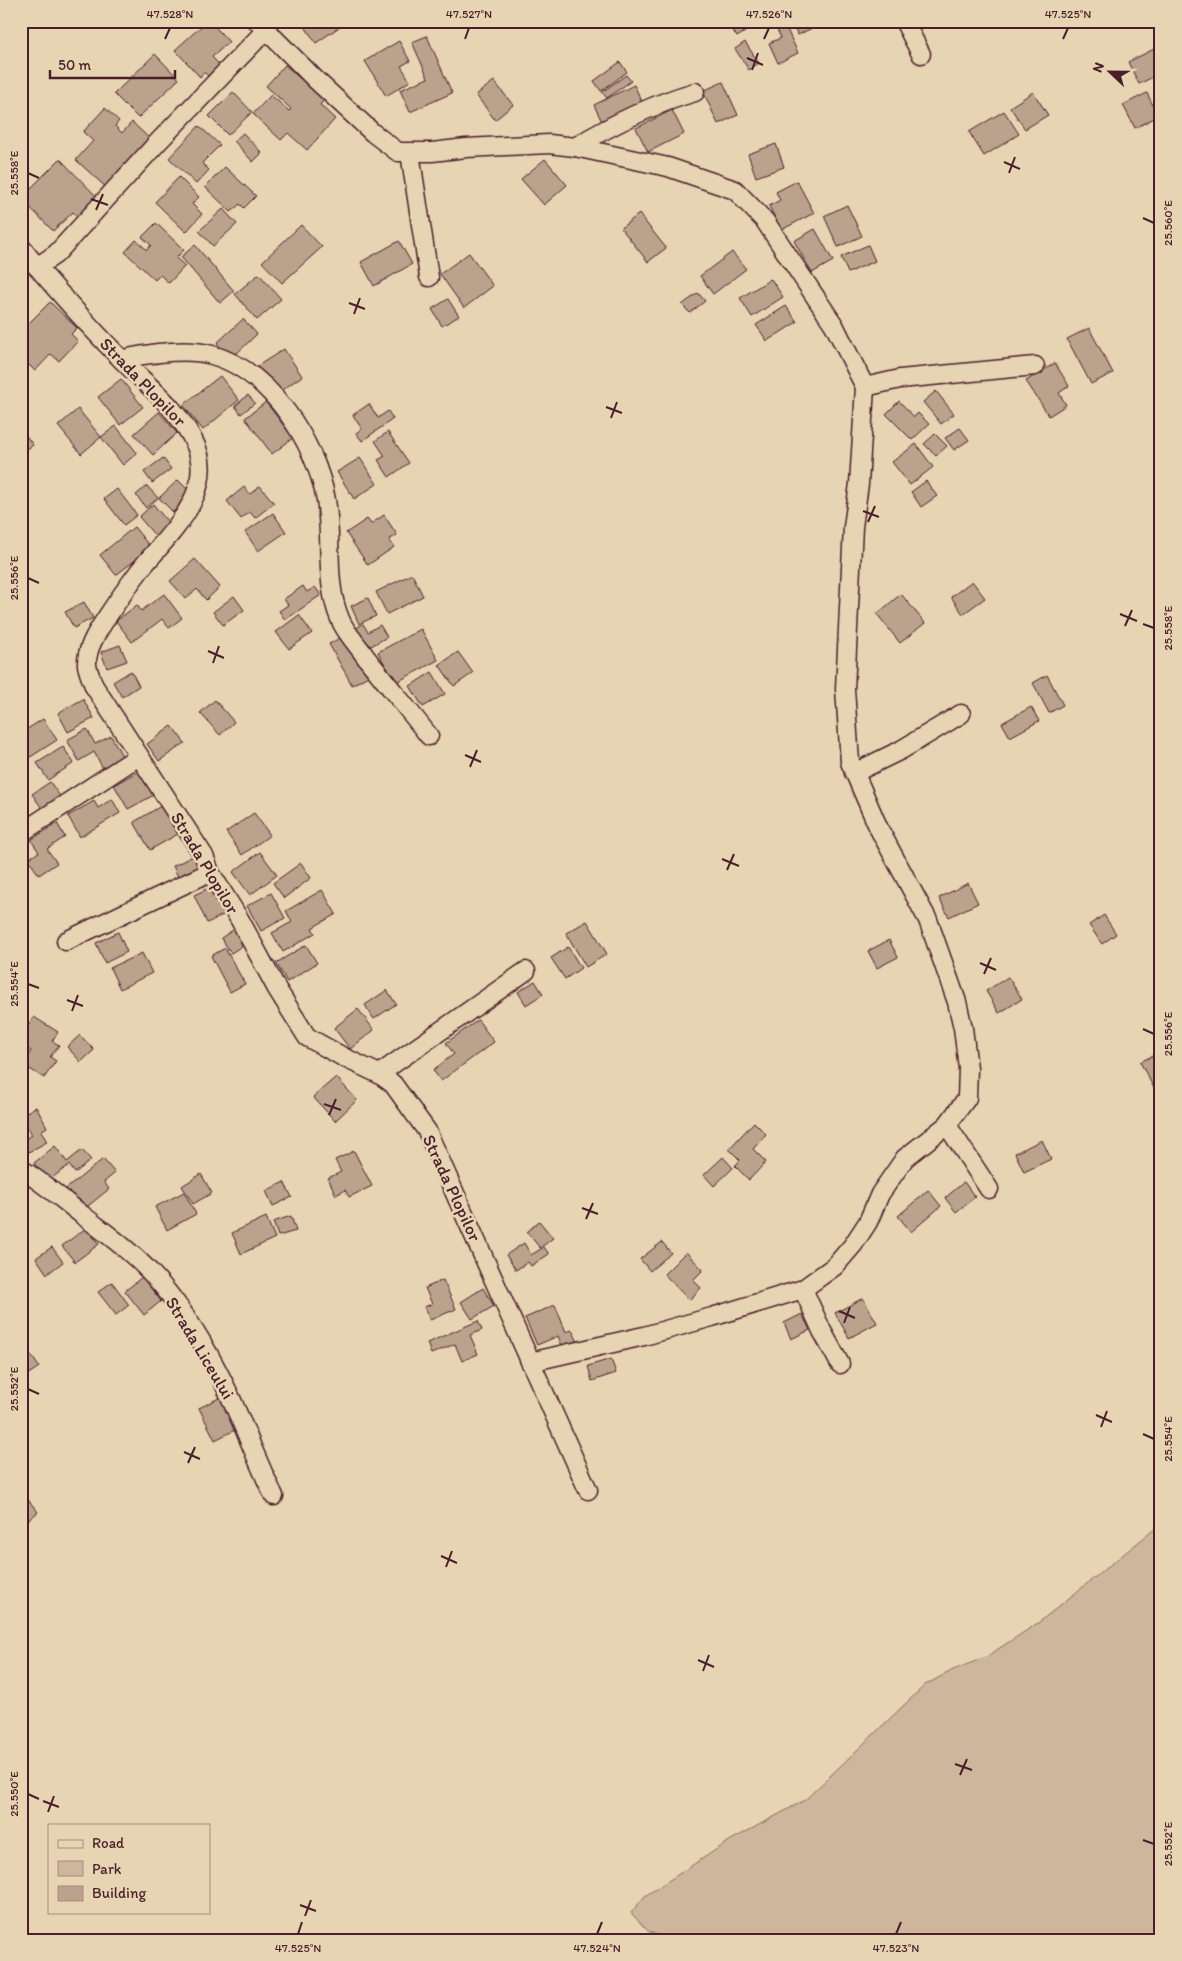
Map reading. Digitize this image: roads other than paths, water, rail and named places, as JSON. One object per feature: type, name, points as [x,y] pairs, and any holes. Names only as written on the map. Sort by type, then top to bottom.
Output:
[{"type":"street","points":[[904,21],[921,54]]},
{"type":"street","points":[[37,267],[56,254],[261,26],[372,133],[398,152],[549,144],[596,150],[640,162],[668,167],[735,190],[765,220],[782,244],[834,325],[865,387],[859,484],[853,527],[845,689],[850,762],[879,829],[928,920],[957,1002],[963,1028],[968,1068],[967,1098],[946,1124],[905,1158],[880,1194],[868,1222],[853,1245],[835,1266],[803,1289],[712,1318],[644,1336],[530,1362]]},
{"type":"street","points":[[575,147],[644,111],[695,92]]},
{"type":"street","points":[[410,152],[429,277]]},
{"type":"street","name":"Strada Plopilor","points":[[21,247],[50,284],[122,360],[169,406],[186,427],[200,455],[201,470],[198,489],[188,508],[108,615],[96,634],[89,650],[87,664],[94,686],[204,856],[210,872],[307,1037],[379,1074],[393,1084],[427,1131],[588,1490]]},
{"type":"street","points":[[122,360],[134,356],[176,352],[196,352],[212,355],[250,374],[284,409],[308,444],[324,490],[329,519],[330,586],[340,621],[368,660],[429,736]]},
{"type":"street","points":[[865,387],[900,379],[1035,366]]},
{"type":"street","points":[[854,773],[900,750],[961,714]]},
{"type":"street","points":[[21,833],[139,756]]},
{"type":"street","points":[[66,941],[210,872]]},
{"type":"street","points":[[379,1074],[526,971]]},
{"type":"street","points":[[946,1124],[989,1189]]},
{"type":"street","name":"Strada Liceului","points":[[21,1169],[107,1233],[151,1273],[168,1293],[193,1329],[216,1368],[240,1416],[260,1470],[274,1496]]},
{"type":"street","points":[[803,1289],[822,1331],[840,1364]]}]
